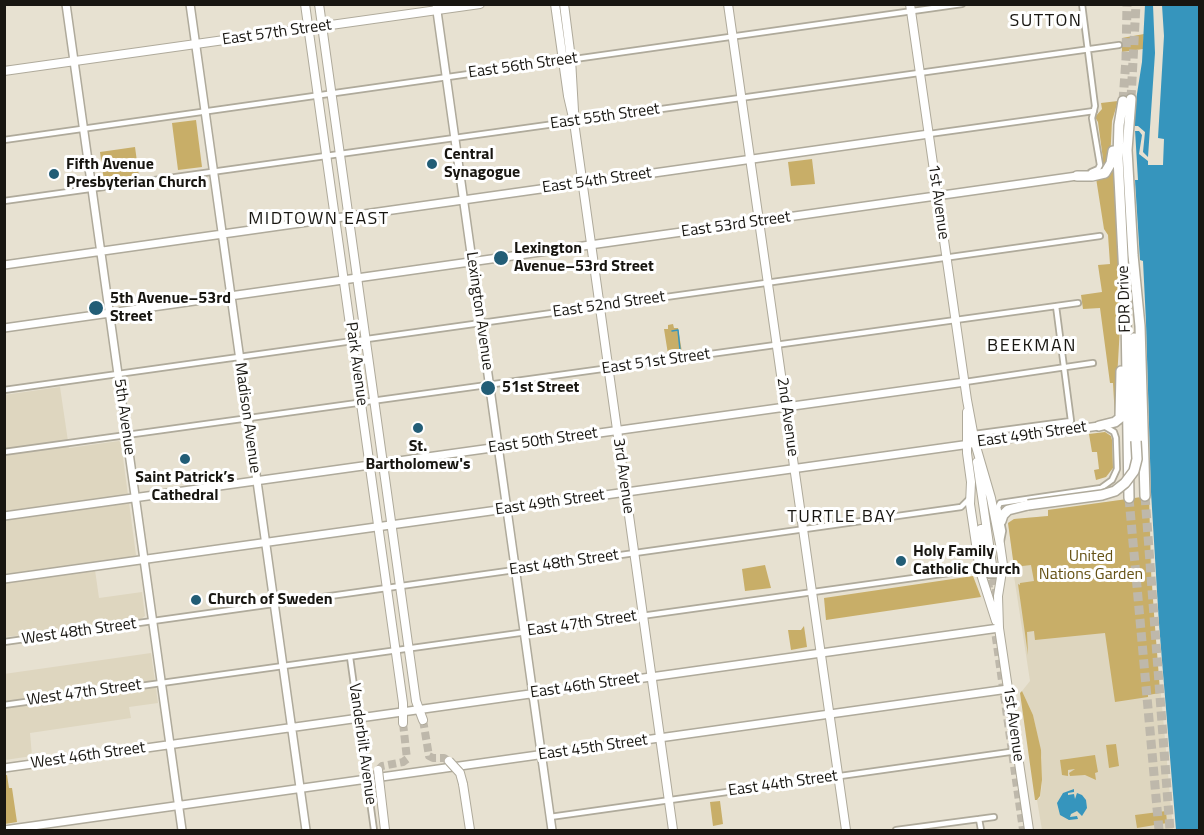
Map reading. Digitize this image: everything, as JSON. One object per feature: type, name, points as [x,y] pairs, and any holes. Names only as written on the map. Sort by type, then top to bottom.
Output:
[{"type":"highway","name":"FDR Drive","points":[[1129,498],[1127,333],[1118,158],[1119,131],[1127,100],[1127,150],[1142,365],[1145,496]]},
{"type":"highway","points":[[1077,176],[1097,176],[1106,171],[1111,163],[1119,131]]},
{"type":"highway","points":[[1001,521],[1008,510],[1115,491],[1134,471],[1137,459],[1134,326],[1137,303]]},
{"type":"highway","points":[[1099,426],[1115,422],[1120,418],[1122,360],[1127,333]]},
{"type":"main road","name":"5th Avenue","points":[[66,4],[163,682],[182,831]]},
{"type":"main road","name":"Madison Avenue","points":[[189,4],[306,831]]},
{"type":"main road","name":"Park Avenue","points":[[305,4],[396,650],[403,703],[403,723]]},
{"type":"main road","name":"Park Avenue","points":[[319,4],[416,701],[423,720]]},
{"type":"main road","name":"East 57th Street","points":[[4,71],[309,29],[436,8],[480,4]]},
{"type":"main road","name":"3rd Avenue","points":[[555,4],[567,60]]},
{"type":"main road","name":"3rd Avenue","points":[[564,4],[568,96],[574,122],[673,831]]},
{"type":"main road","name":"2nd Avenue","points":[[728,4],[846,831]]},
{"type":"main road","name":"Lexington Avenue","points":[[436,8],[552,831]]},
{"type":"main road","name":"1st Avenue","points":[[911,8],[972,440],[991,498],[1003,565],[998,603],[999,628]]},
{"type":"main road","name":"East 54th Street","points":[[4,265],[929,134]]},
{"type":"main road","name":"East 53rd Street","points":[[4,328],[1077,176]]},
{"type":"main road","name":"East 50th Street","points":[[4,516],[965,382]]},
{"type":"main road","name":"East 49th Street","points":[[4,579],[795,468],[972,440],[1099,426]]},
{"type":"main road","name":"1st Avenue","points":[[972,440],[967,453],[971,482],[970,497],[999,628],[1027,831]]},
{"type":"main road","points":[[972,440],[985,525],[986,567]]},
{"type":"main road","name":"East 46th Street","points":[[171,744],[999,628]]},
{"type":"main road","name":"East 45th Street","points":[[4,830],[1008,689]]},
{"type":"main road","name":"West 46th Street","points":[[4,768],[171,744]]},
{"type":"main road","points":[[449,761],[462,779],[470,831]]},
{"type":"main road","points":[[378,770],[385,831]]},
{"type":"street","name":"East 56th Street","points":[[4,140],[733,36],[911,8],[962,4]]},
{"type":"street","points":[[1077,176],[1100,167],[1092,118],[1094,111],[1082,4]]},
{"type":"street","name":"East 55th Street","points":[[4,201],[1119,45]]},
{"type":"street","name":"East 54th Street","points":[[929,134],[1094,111]]},
{"type":"street","name":"East 52nd Street","points":[[4,390],[1100,236]]},
{"type":"street","name":"East 51st Street","points":[[4,453],[1078,303]]},
{"type":"street","points":[[972,440],[1071,421],[1056,306]]},
{"type":"street","name":"East 50th Street","points":[[965,382],[1093,363]]},
{"type":"street","points":[[1000,544],[1003,535],[998,507],[1001,502],[1101,488],[1110,483],[1116,475],[1116,438],[1110,429],[1099,426]]},
{"type":"street","name":"East 48th Street","points":[[154,621],[961,507],[970,497]]},
{"type":"street","name":"East 47th Street","points":[[163,682],[986,567],[989,575],[1001,575]]},
{"type":"street","name":"West 48th Street","points":[[4,642],[154,621]]},
{"type":"street","name":"Vanderbilt Avenue","points":[[350,657],[374,831]]},
{"type":"street","name":"West 47th Street","points":[[4,705],[163,682]]},
{"type":"street","name":"East 44th Street","points":[[550,817],[1017,751]]},
{"type":"street","points":[[896,831],[994,817]]},
{"type":"street","points":[[979,819],[981,831]]},
{"type":"shaded area","points":[[60,387],[69,448],[119,441],[121,443],[136,555],[94,563],[99,598],[142,592],[145,616],[141,621],[5,637],[4,395]]},
{"type":"shaded area","points":[[1149,496],[1154,615],[1173,830],[1042,830],[1037,800],[1040,798],[1042,785],[1042,758],[1033,715],[1022,691],[1030,681],[1008,523],[1014,519],[1048,516],[1048,510]]},
{"type":"shaded area","points":[[151,653],[158,703],[129,707],[131,718],[30,733],[32,756],[5,760],[4,674]]},
{"type":"green space","points":[[1144,34],[1143,49],[1122,52],[1122,38]]},
{"type":"green space","points":[[1118,101],[1112,121],[1110,161],[1103,169],[1098,122],[1095,117],[1102,109],[1101,103]]},
{"type":"green space","points":[[196,120],[202,167],[178,170],[172,123]]},
{"type":"green space","points":[[135,147],[139,176],[104,181],[100,152]]},
{"type":"green space","points":[[812,159],[815,184],[791,186],[788,162]]},
{"type":"green space","points":[[1114,167],[1121,309],[1117,415],[1115,418],[1113,383],[1110,383],[1100,308],[1083,309],[1081,295],[1102,292],[1098,265],[1110,264],[1108,235],[1104,229],[1096,178]]},
{"type":"green space","points":[[673,324],[674,328],[678,328],[682,352],[668,354],[664,329],[668,329],[668,325]]},
{"type":"green space","points":[[1105,432],[1111,436],[1112,440],[1113,468],[1106,477],[1096,480],[1094,470],[1099,469],[1097,452],[1092,452],[1089,434]]},
{"type":"green space","name":"United Nations Garden","points":[[1149,496],[1151,574],[1160,693],[1115,702],[1105,633],[1035,640],[1034,631],[1027,632],[1028,655],[1018,584],[1034,581],[1031,565],[1014,567],[1008,523],[1014,519],[1048,516],[1048,510]]},
{"type":"green space","points":[[765,565],[771,588],[745,591],[742,569]]},
{"type":"green space","points":[[973,576],[981,597],[826,620],[824,598]]},
{"type":"green space","points":[[804,626],[807,647],[791,650],[788,630],[801,630]]},
{"type":"green space","points":[[1022,691],[1033,715],[1041,750],[1042,780],[1040,796],[1037,800],[1035,800],[1020,693]]},
{"type":"green space","points":[[1116,744],[1119,766],[1109,768],[1106,745]]},
{"type":"green space","points":[[1095,755],[1098,772],[1095,773],[1096,780],[1085,775],[1070,776],[1069,773],[1075,769],[1068,770],[1068,776],[1062,775],[1060,760]]},
{"type":"green space","points":[[5,775],[7,775],[9,788],[12,788],[17,822],[5,824]]},
{"type":"green space","points":[[720,801],[723,824],[713,826],[710,802]]},
{"type":"green space","points":[[1166,811],[1167,823],[1137,828],[1135,815]]},
{"type":"water","points":[[1145,5],[1199,5],[1199,830],[1176,830],[1159,624],[1151,492],[1143,261],[1140,260],[1135,180],[1138,180],[1134,113],[1142,62]]},
{"type":"water","points":[[1074,789],[1074,792],[1068,795],[1074,794],[1075,799],[1077,793],[1082,795],[1086,800],[1087,808],[1082,816],[1077,811],[1071,814],[1070,817],[1077,816],[1078,819],[1069,820],[1060,815],[1057,803],[1063,793]]},
{"type":"pier","points":[[1153,5],[1162,5],[1164,36],[1158,138],[1164,139],[1163,165],[1148,165],[1148,161],[1139,154],[1142,135],[1139,131],[1132,131],[1132,126],[1138,126],[1145,132],[1143,152],[1148,157],[1155,53]]},
{"type":"waterway","points":[[672,331],[678,330],[680,350]]},
{"type":"tunnel","points":[[1123,101],[1127,4]]},
{"type":"tunnel","points":[[1131,99],[1136,4]]},
{"type":"tunnel","points":[[1145,496],[1170,830]]},
{"type":"tunnel","points":[[1129,498],[1159,830]]},
{"type":"tunnel","points":[[992,565],[997,597]]},
{"type":"tunnel","points":[[986,568],[990,594]]},
{"type":"tunnel","points":[[994,624],[1023,830]]},
{"type":"tunnel","points":[[423,720],[429,756],[449,761]]},
{"type":"tunnel","points":[[378,770],[382,766],[403,762],[407,759],[403,723]]},
{"type":"place","name":"Central Synagogue","points":[[432,164]]},
{"type":"place","name":"Fifth Avenue Presbyterian Church","points":[[54,174]]},
{"type":"place","name":"Lexington Avenue–53rd Street","points":[[501,258]]},
{"type":"place","name":"5th Avenue–53rd Street","points":[[96,308]]},
{"type":"place","name":"51st Street","points":[[488,388]]},
{"type":"place","name":"St. Bartholomew's","points":[[418,428]]},
{"type":"place","name":"Saint Patrick’s Cathedral","points":[[185,459]]},
{"type":"place","name":"Holy Family Catholic Church","points":[[901,561]]},
{"type":"place","name":"Church of Sweden","points":[[196,600]]},
{"type":"district","name":"SUTTON","points":[[1046,22]]},
{"type":"district","name":"MIDTOWN EAST","points":[[319,220]]},
{"type":"district","name":"BEEKMAN","points":[[1032,347]]},
{"type":"district","name":"TURTLE BAY","points":[[842,518]]}]
